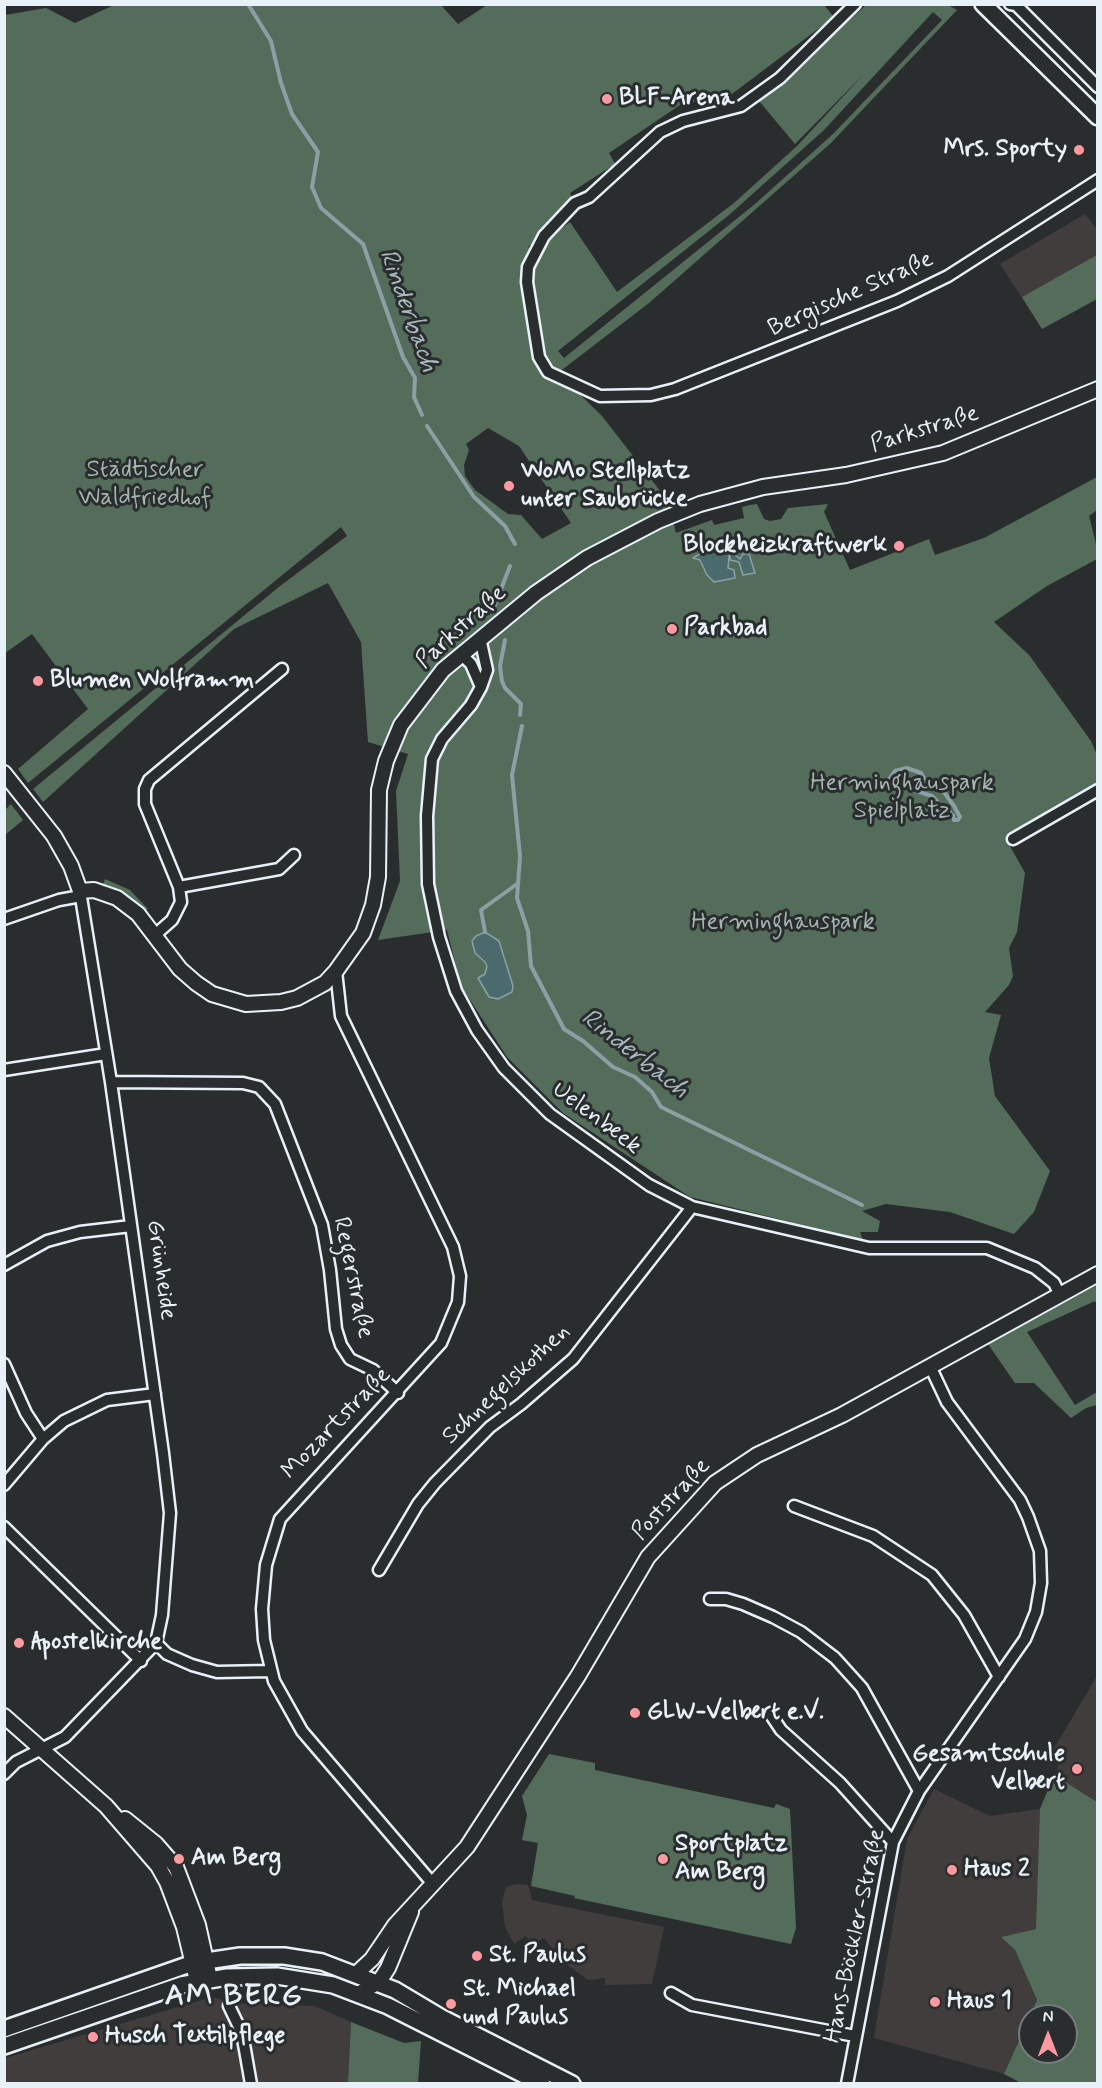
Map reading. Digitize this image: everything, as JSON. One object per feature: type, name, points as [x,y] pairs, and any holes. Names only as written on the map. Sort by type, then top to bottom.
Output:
[{"type":"main road","points":[[983,4],[1098,117]]},
{"type":"main road","points":[[4,2029],[199,1961],[260,1955],[307,1959],[357,1973],[379,1982],[572,2084]]},
{"type":"main road","points":[[4,2046],[70,2022],[204,1980],[244,1976],[277,1976],[314,1981],[388,2006],[542,2084]]},
{"type":"street","name":"Bergische Straße","points":[[855,4],[780,78],[741,106],[683,121],[660,132],[589,197],[575,203],[544,236],[528,267],[530,303],[539,357],[543,367],[554,376],[577,383],[600,396],[651,395],[675,389],[897,301],[948,276],[1098,180]]},
{"type":"street","points":[[1010,4],[1016,5],[1098,87]]},
{"type":"street","name":"Parkstraße","points":[[81,894],[94,890],[117,898],[138,914],[180,969],[196,984],[212,994],[246,1004],[281,1002],[311,991],[336,971],[363,933],[373,905],[378,877],[379,790],[386,761],[401,725],[424,692],[461,654],[536,593],[587,558],[686,510],[763,487],[846,475],[943,453],[1098,389]]},
{"type":"street","name":"Uelenbeek","points":[[480,638],[487,670],[481,687],[463,715],[442,739],[432,759],[427,816],[428,884],[439,937],[456,991],[477,1030],[504,1068],[550,1114],[649,1185],[692,1207],[869,1248],[987,1248],[1035,1268],[1054,1283],[1060,1295]]},
{"type":"street","points":[[461,654],[471,664],[481,687]]},
{"type":"street","points":[[155,935],[178,912],[181,902],[179,887],[145,804],[145,789],[150,780],[282,669]]},
{"type":"street","name":"Grünheide","points":[[4,1774],[16,1762],[65,1737],[156,1643],[162,1615],[170,1513],[111,1082],[81,894],[71,865],[54,836],[5,774]]},
{"type":"street","points":[[1012,839],[1098,790]]},
{"type":"street","points":[[179,887],[279,869],[294,855]]},
{"type":"street","points":[[4,919],[81,894]]},
{"type":"street","name":"Mozartstraße","points":[[336,971],[341,1016],[445,1228],[459,1263],[458,1302],[441,1343],[398,1393],[296,1498],[280,1519],[266,1564],[262,1609],[264,1640],[270,1671],[302,1731],[433,1884]]},
{"type":"street","points":[[4,1070],[106,1054]]},
{"type":"street","name":"Regerstraße","points":[[111,1082],[243,1083],[259,1087],[275,1104],[321,1225],[330,1270],[336,1329],[341,1345],[350,1359],[373,1370],[398,1393]]},
{"type":"street","name":"Schnegelskothen","points":[[379,1570],[418,1504],[435,1483],[490,1427],[521,1404],[573,1359],[692,1207]]},
{"type":"street","points":[[4,1265],[47,1241],[80,1232],[131,1226]]},
{"type":"street","name":"Poststraße","points":[[357,1973],[372,1959],[395,1925],[467,1847],[576,1680],[648,1557],[694,1504],[733,1468],[842,1415],[1098,1274]]},
{"type":"street","points":[[4,1364],[26,1413],[43,1439]]},
{"type":"street","name":"Hans-Böckler-Straße","points":[[847,2084],[893,1842],[919,1791],[1024,1639],[1036,1612],[1041,1583],[1040,1551],[1035,1533],[1020,1500],[947,1402],[930,1366]]},
{"type":"street","points":[[4,1485],[43,1439],[64,1421],[108,1400],[155,1394]]},
{"type":"street","points":[[794,1506],[873,1536],[932,1575],[964,1615],[999,1677]]},
{"type":"street","points":[[4,1527],[141,1661]]},
{"type":"street","points":[[710,1599],[726,1599],[773,1617],[801,1632],[835,1658],[862,1689],[919,1791]]},
{"type":"street","points":[[156,1643],[167,1654],[192,1665],[217,1672],[270,1671]]},
{"type":"street","points":[[769,1712],[781,1730],[840,1783],[893,1842]]},
{"type":"street","points":[[4,1716],[106,1806],[158,1866],[167,1882],[199,1961],[204,1980]]},
{"type":"street","name":"Poststraße","points":[[379,1982],[388,1968],[414,1905]]},
{"type":"street","points":[[358,1994],[379,1982]]},
{"type":"street","points":[[671,1993],[692,2005],[855,2036]]},
{"type":"street","points":[[229,2006],[242,2033],[251,2084]]},
{"type":"shaded area","points":[[1085,214],[1097,229],[1097,299],[1042,329],[1000,264]]},
{"type":"shaded area","points":[[1097,1676],[1097,1853],[1036,1929],[1001,1937],[1015,1950],[1037,2000],[1035,2004],[1018,2004],[1018,2043],[1004,2074],[874,2038],[907,1839],[934,1789],[990,1816],[1040,1809],[1060,1762],[1050,1755]]},
{"type":"shaded area","points":[[517,1884],[528,1885],[532,1900],[664,1927],[652,1984],[605,1985],[605,1978],[588,1980],[562,1961],[544,1938],[532,1945],[526,1936],[514,1944],[505,1927],[502,1902],[506,1887]]},
{"type":"shaded area","points":[[212,1997],[233,2003],[315,2006],[351,2022],[348,2083],[5,2084],[5,2058]]},
{"type":"green space","points":[[440,4],[458,24],[487,5],[824,5],[834,17],[732,94],[680,105],[609,153],[615,164],[570,193],[575,206],[527,248],[541,243],[570,222],[617,292],[734,203],[797,146],[865,73],[795,144],[759,101],[866,5],[948,5],[957,10],[831,143],[649,303],[558,373],[602,416],[668,501],[676,533],[712,520],[714,525],[744,518],[742,507],[750,505],[757,504],[764,519],[770,521],[781,519],[788,508],[828,504],[824,512],[850,570],[929,539],[935,555],[984,538],[1097,477],[1097,510],[1089,516],[1097,548],[1097,559],[1047,586],[994,622],[1029,655],[1091,741],[1097,755],[1097,784],[1006,839],[1025,873],[1017,932],[1009,948],[1013,976],[1009,985],[985,1012],[1001,1015],[989,1058],[995,1096],[1050,1171],[1034,1212],[1014,1234],[950,1212],[886,1204],[862,1211],[880,1221],[878,1232],[860,1232],[863,1240],[690,1197],[563,1113],[507,1057],[461,986],[447,930],[378,940],[400,881],[396,791],[408,754],[368,742],[361,642],[328,583],[234,629],[43,802],[33,789],[280,586],[347,536],[341,527],[28,783],[18,769],[88,709],[32,634],[5,653],[5,15],[46,8],[75,23],[114,5]],"holes":[[[933,12],[942,20],[833,134],[755,204],[564,358],[558,351],[729,215],[824,130]],[[488,428],[519,446],[571,523],[542,539],[521,515],[508,514],[475,490],[465,476],[464,465],[469,450],[466,444]]]},
{"type":"green space","points":[[1097,255],[1097,299],[1042,329],[1022,297]]},
{"type":"green space","points":[[11,804],[23,820],[5,835],[5,810]]},
{"type":"green space","points":[[105,879],[130,890],[148,909],[144,912],[127,895],[103,884]]},
{"type":"green space","points":[[1097,1285],[1097,1305],[1095,1301],[1027,1332],[1075,1405],[1097,1392],[1097,1405],[1086,1408],[1071,1418],[1034,1383],[1015,1383],[988,1344]]},
{"type":"green space","name":"Sportplatz Am Berg","points":[[549,1754],[595,1763],[595,1770],[774,1808],[776,1804],[790,1809],[796,1928],[791,1944],[574,1898],[575,1896],[531,1886],[538,1843],[522,1840],[527,1815],[522,1796]]},
{"type":"green space","points":[[1054,1775],[1097,1802],[1097,2083],[1021,2083],[1004,2074],[1018,2043],[1018,2064],[1078,2064],[1078,2004],[1035,2004],[1037,2000],[1015,1950],[1001,1937],[1036,1929],[1040,1809]]},
{"type":"green space","points":[[351,2022],[404,2043],[421,2041],[418,2083],[348,2083]]},
{"type":"water","points":[[714,540],[719,545],[730,546],[728,568],[734,570],[735,578],[714,582],[707,575],[700,560],[693,558],[703,552],[703,543]]},
{"type":"water","points":[[733,553],[740,559],[743,554],[749,554],[755,573],[743,575],[739,562],[730,560],[730,554]]},
{"type":"water","points":[[485,932],[499,941],[513,986],[512,992],[498,999],[489,997],[478,978],[485,974],[487,966],[475,953],[472,941],[476,936]]},
{"type":"waterway","name":"Rinderbach","points":[[248,4],[271,41],[281,83],[292,114],[318,152],[312,187],[321,208],[363,244],[403,357],[415,378],[414,397],[422,415]]},
{"type":"waterway","name":"Rinderbach","points":[[427,426],[474,497],[505,526],[515,544]]},
{"type":"waterway","name":"Rinderbach","points":[[495,605],[510,566]]},
{"type":"waterway","name":"Rinderbach","points":[[505,640],[500,666],[502,681],[505,688],[521,704],[520,715]]},
{"type":"waterway","name":"Rinderbach","points":[[522,726],[512,775],[520,856],[517,898],[528,931],[531,966],[564,1029],[583,1041],[613,1067],[635,1077],[652,1092],[661,1107],[862,1205]]},
{"type":"waterway","points":[[888,781],[895,771],[907,768],[921,773],[927,784],[944,792],[960,817],[954,820],[953,815],[947,817],[950,812],[947,810],[940,812],[937,810],[939,807],[934,805],[937,801],[932,796],[889,782]]},
{"type":"waterway","points":[[485,932],[481,910],[517,884]]},
{"type":"place","name":"BLF-Arena","points":[[607,99]]},
{"type":"place","name":"Mrs. Sporty","points":[[1079,150]]},
{"type":"place","name":"WoMo Stellplatz unter Saubrücke","points":[[509,486]]},
{"type":"place","name":"Blockheizkraftwerk","points":[[899,546]]},
{"type":"place","name":"Parkbad","points":[[672,629]]},
{"type":"place","name":"Blumen Wolframm","points":[[38,681]]},
{"type":"place","name":"Apostelkirche","points":[[19,1643]]},
{"type":"place","name":"GLW-Velbert e.V.","points":[[635,1713]]},
{"type":"place","name":"Gesamtschule Velbert","points":[[1077,1769]]},
{"type":"place","name":"Am Berg","points":[[179,1859]]},
{"type":"place","name":"Sportplatz Am Berg","points":[[663,1859]]},
{"type":"place","name":"Haus 2","points":[[952,1870]]},
{"type":"place","name":"St. Paulus","points":[[477,1956]]},
{"type":"place","name":"Haus 1","points":[[935,2002]]},
{"type":"place","name":"St. Michael und Paulus","points":[[451,2004]]},
{"type":"place","name":"Husch Textilpflege","points":[[93,2037]]},
{"type":"district","name":"AM BERG","points":[[234,1998]]},
{"type":"park label","name":"Städtischer Waldfriedhof","points":[[145,485]]},
{"type":"park label","name":"Herminghauspark Spielplatz","points":[[902,798]]},
{"type":"park label","name":"Herminghauspark","points":[[783,923]]}]
